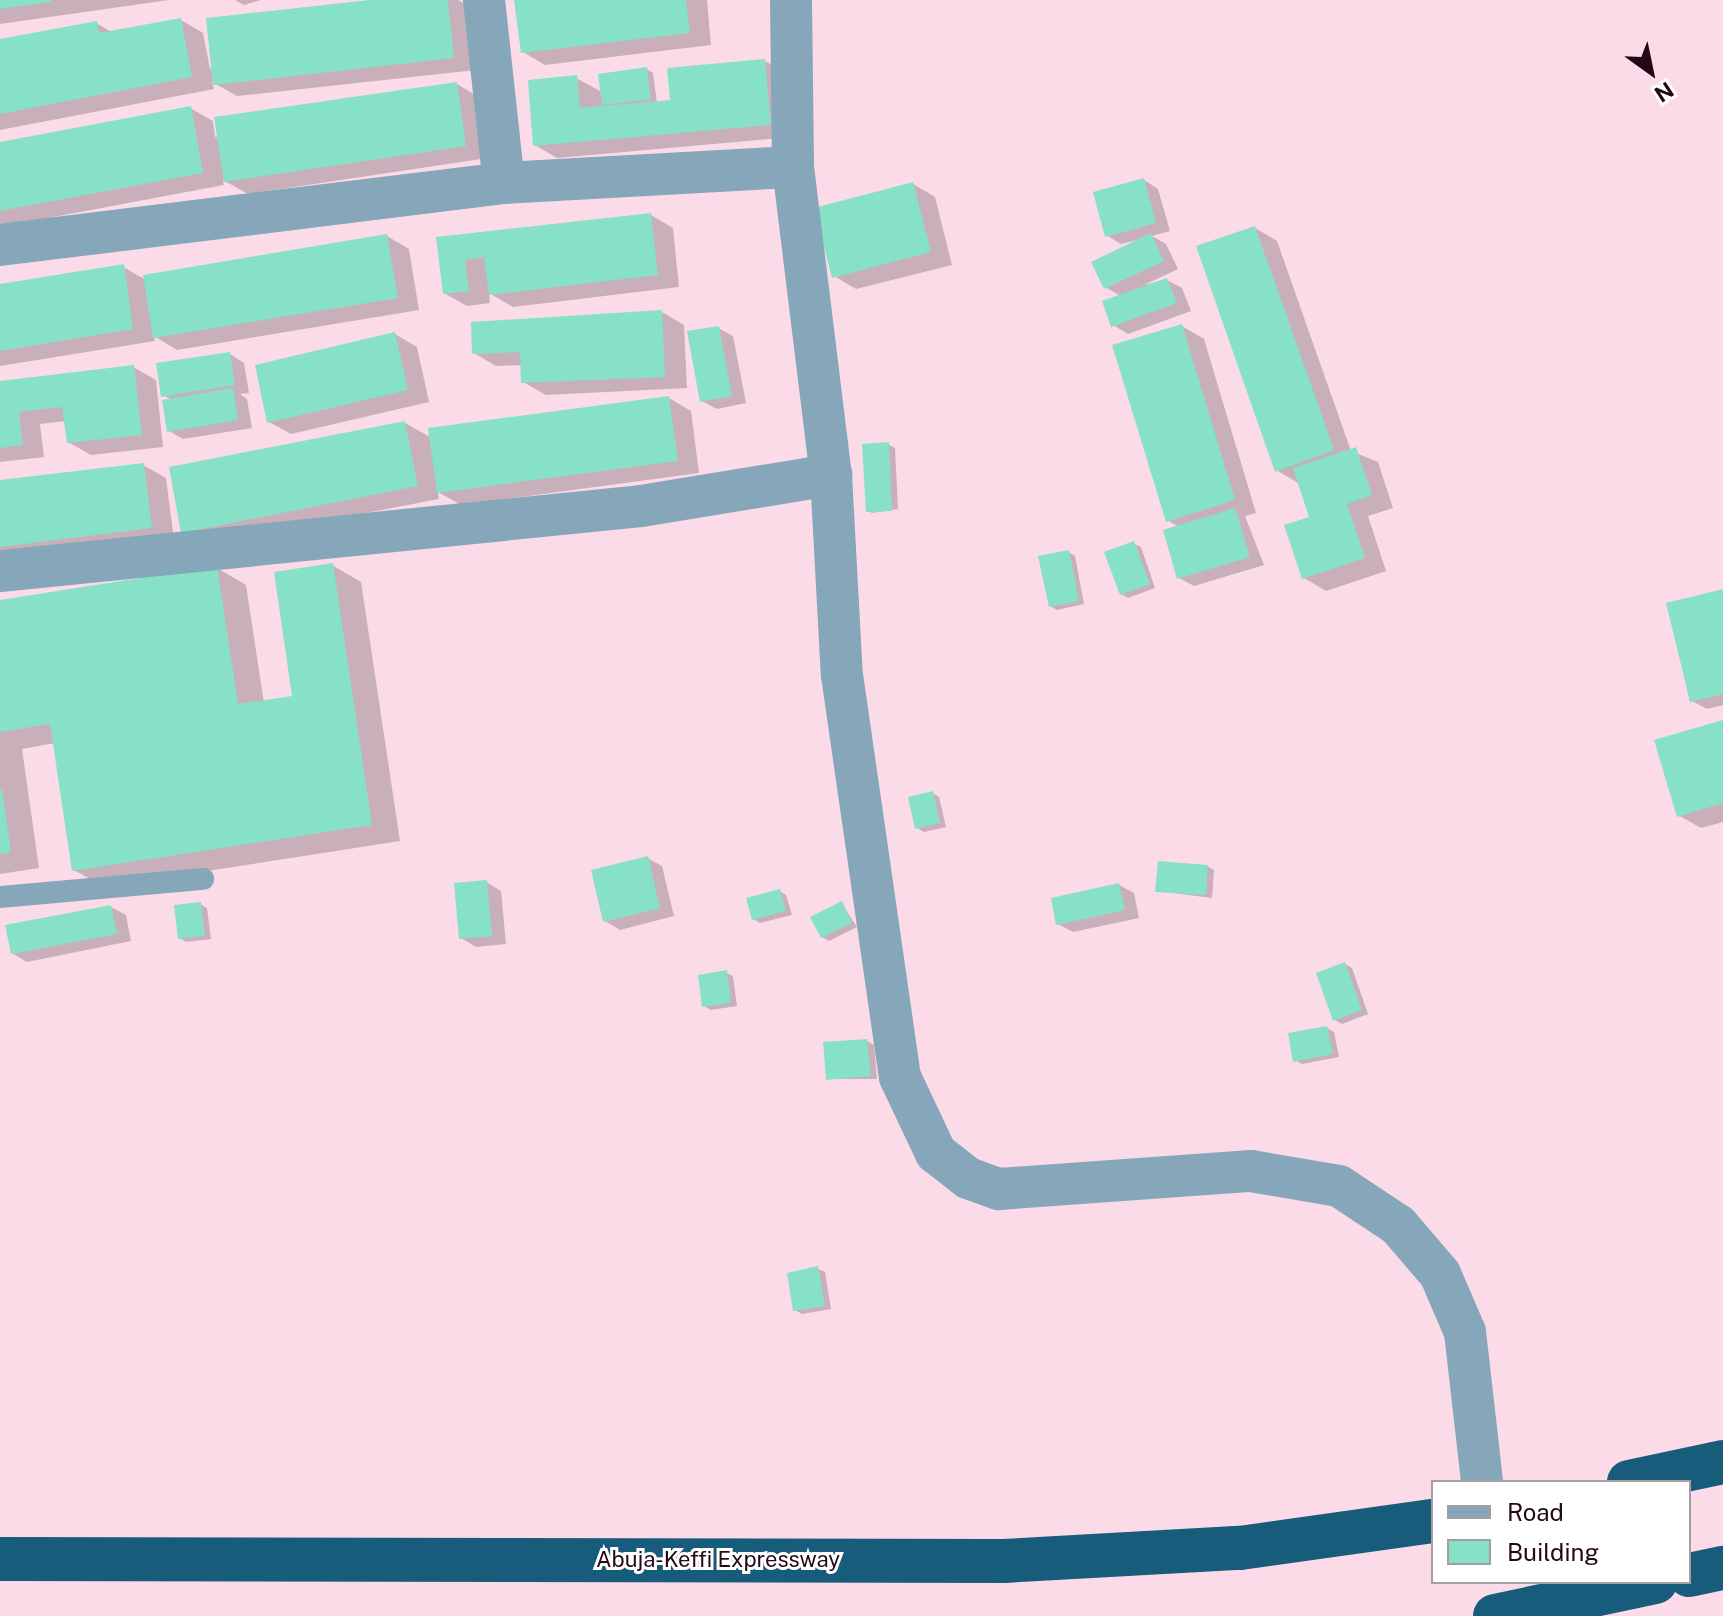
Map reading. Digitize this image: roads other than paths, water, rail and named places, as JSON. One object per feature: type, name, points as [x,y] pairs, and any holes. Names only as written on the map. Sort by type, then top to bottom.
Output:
[{"type":"highway","points":[[1638,1480],[1723,1462]]},
{"type":"highway","name":"Abuja-Keffi Expressway","points":[[0,1559],[1004,1561],[1240,1548],[1431,1521]]},
{"type":"highway","points":[[1691,1575],[1723,1568]]},
{"type":"highway","points":[[1495,1616],[1646,1584]]},
{"type":"street","points":[[484,0],[504,183]]},
{"type":"street","points":[[791,0],[793,167],[831,475],[842,675],[900,1077],[936,1153],[968,1178],[999,1189],[1251,1171],[1339,1186],[1398,1225],[1440,1274],[1465,1332],[1482,1480]]},
{"type":"street","points":[[0,245],[504,183],[793,167]]},
{"type":"street","points":[[0,571],[641,506],[831,475]]},
{"type":"lane","points":[[0,897],[203,879]]}]
